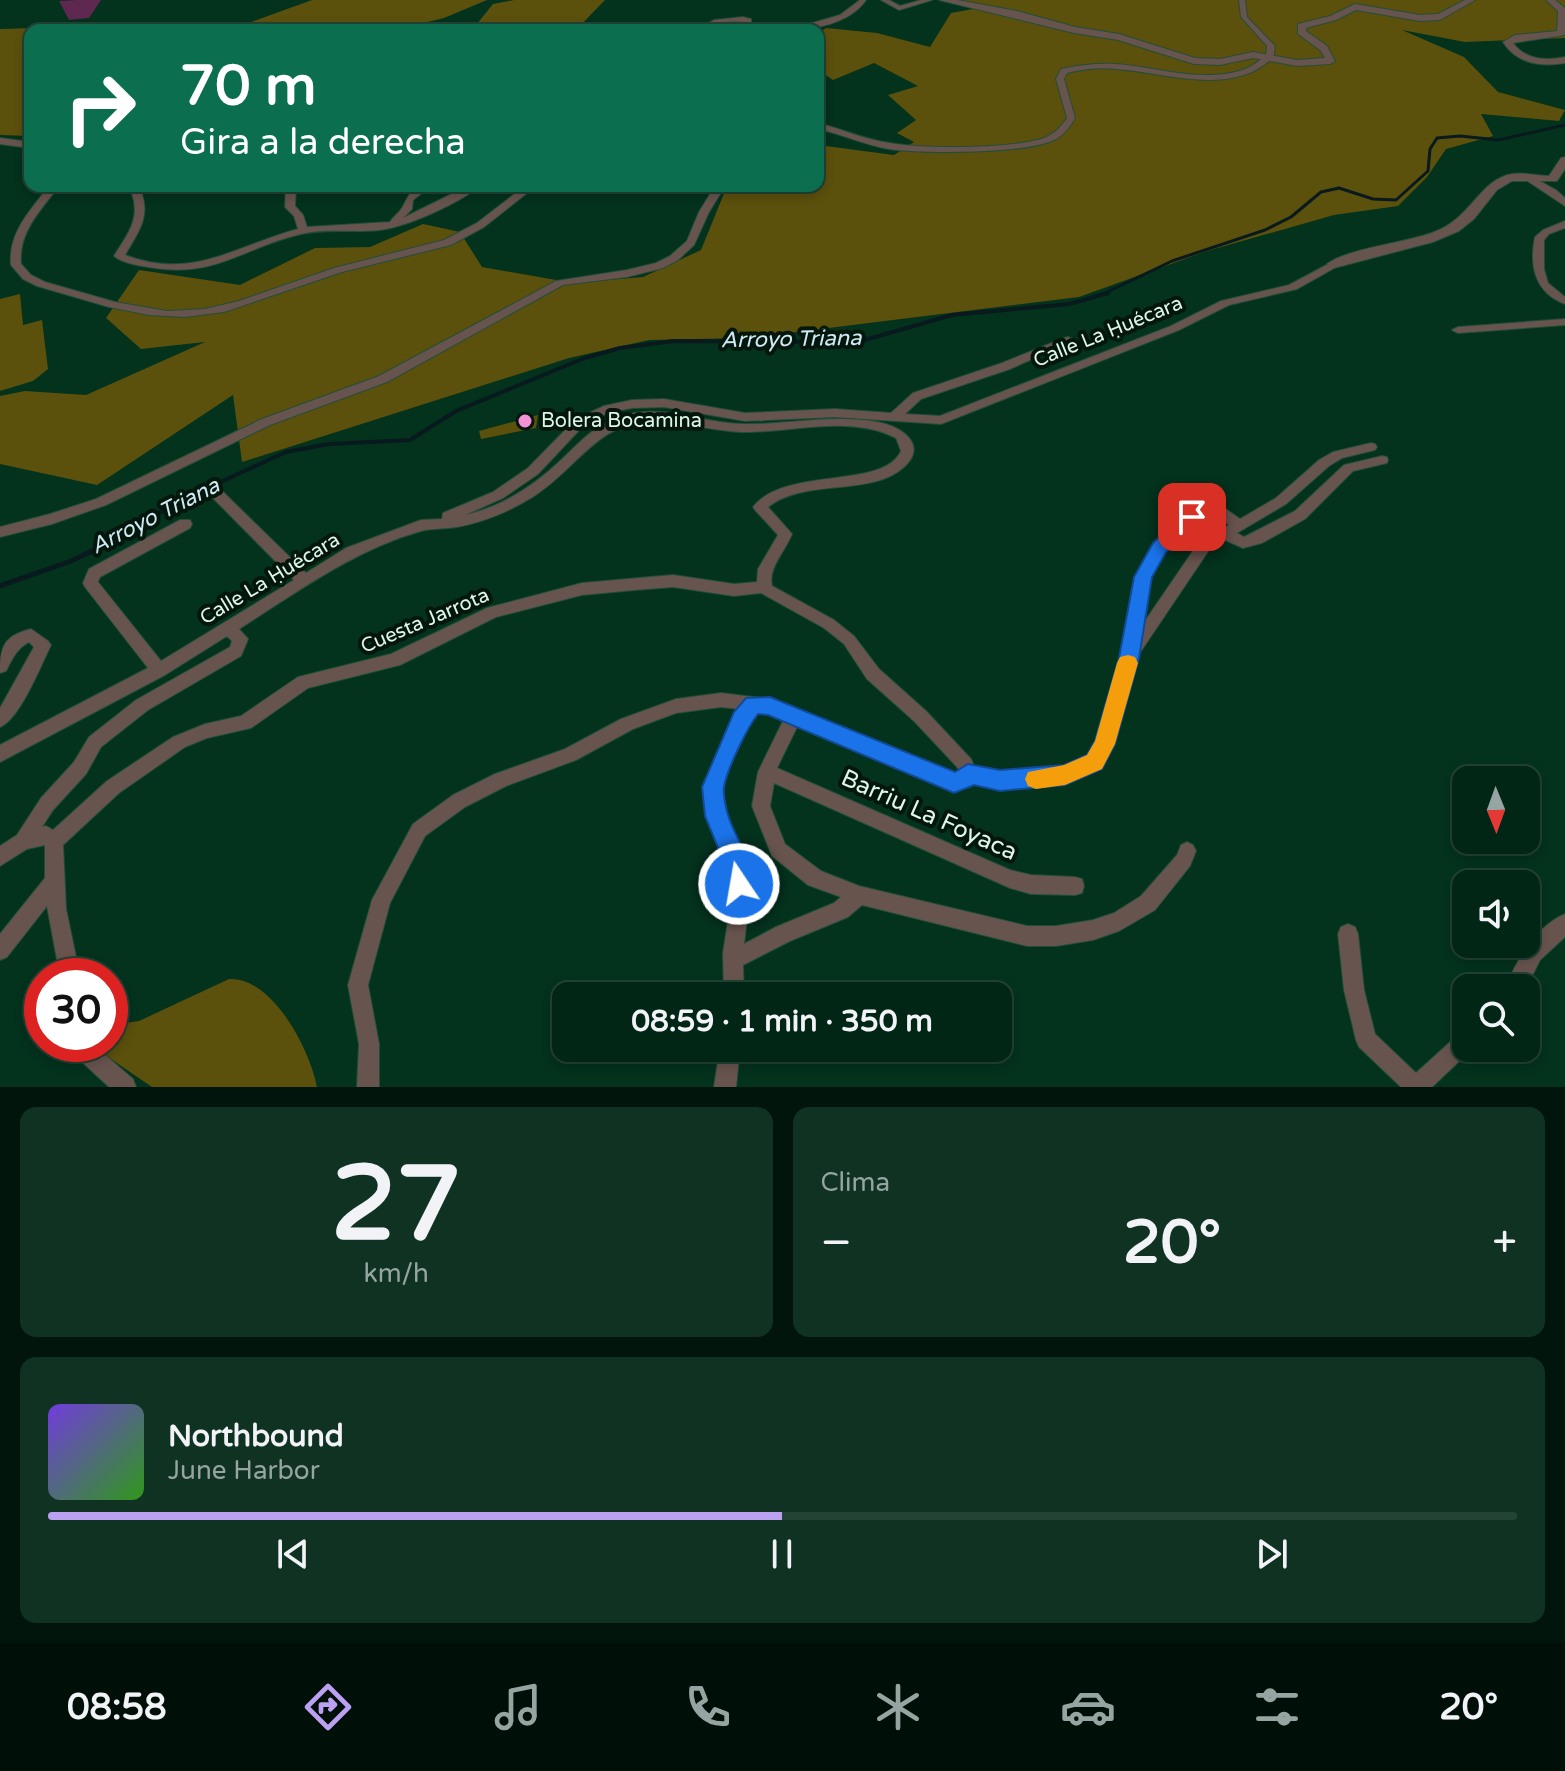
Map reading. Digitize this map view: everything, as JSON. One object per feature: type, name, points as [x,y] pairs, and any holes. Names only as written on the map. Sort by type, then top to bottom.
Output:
[{"type":"street","points":[[824,25],[859,7],[863,0]]},
{"type":"street","points":[[884,0],[904,8],[929,0]]},
{"type":"street","points":[[943,0],[1017,14],[1074,30],[1119,37],[1194,61],[1220,62],[1253,55],[1311,64],[1330,61],[1328,52],[1301,32],[1301,26],[1333,18],[1348,9],[1364,7],[1431,18],[1450,14],[1471,0]]},
{"type":"street","points":[[824,128],[889,146],[1023,145],[1045,141],[1064,130],[1071,118],[1060,79],[1064,71],[1097,63],[1224,76],[1264,63],[1270,57],[1271,46],[1244,17],[1242,0]]},
{"type":"street","points":[[1550,0],[1562,10],[1562,33],[1515,38],[1508,42],[1512,50],[1533,61],[1549,63],[1565,60]]},
{"type":"street","points":[[710,24],[739,19],[749,20],[749,24]]},
{"type":"street","points":[[0,141],[24,144]]},
{"type":"street","points":[[1334,264],[1454,229],[1473,215],[1493,188],[1509,178],[1557,178],[1565,160]]},
{"type":"street","points":[[1529,178],[1565,203]]},
{"type":"street","points":[[50,192],[19,235],[15,246],[16,265],[27,277],[41,284],[155,312],[186,314],[225,308],[334,271],[423,250],[458,238],[482,225],[523,192]]},
{"type":"street","points":[[139,192],[142,212],[138,229],[120,257],[181,269],[198,268],[303,230],[327,226],[389,225],[462,192]]},
{"type":"street","points":[[291,192],[290,207],[298,215],[303,230]]},
{"type":"street","points":[[389,225],[407,209],[409,199],[418,192]]},
{"type":"street","points":[[0,532],[101,502],[266,422],[383,379],[560,283],[577,278],[624,276],[663,264],[690,245],[716,192]]},
{"type":"street","points":[[1565,224],[1539,239],[1540,284],[1565,301]]},
{"type":"street","name":"Calle La Ḥuécara","points":[[0,754],[159,670],[351,552],[457,514],[498,495],[533,471],[580,422],[604,410],[632,404],[664,403],[745,417],[835,413],[930,421],[955,415],[1175,328],[1225,303],[1293,287],[1334,264]]},
{"type":"street","points":[[1458,330],[1565,322]]},
{"type":"street","name":"Calle La Ḥuécara","points":[[894,417],[917,396],[1006,366],[1068,340]]},
{"type":"street","points":[[368,1087],[369,1044],[358,985],[381,900],[419,830],[459,801],[501,780],[570,755],[627,724],[676,706],[721,700],[770,706],[954,782],[964,781],[968,774],[965,764],[920,716],[873,674],[849,640],[829,624],[765,587],[763,573],[785,534],[760,507],[767,499],[784,492],[874,477],[892,469],[904,460],[908,450],[899,433],[888,427],[865,423],[760,429],[642,414],[609,424],[542,484],[498,510],[442,526],[421,525]]},
{"type":"street","points":[[1129,658],[1204,546],[1281,501],[1324,463],[1338,455],[1371,447]]},
{"type":"street","points":[[968,774],[1000,780],[1031,780],[1065,775],[1095,762],[1105,744],[1129,658],[1143,577],[1159,547],[1210,503],[1243,543],[1257,539],[1300,515],[1349,468],[1382,460]]},
{"type":"street","points":[[214,491],[305,581]]},
{"type":"street","points":[[159,670],[90,583],[94,573],[185,524]]},
{"type":"street","name":"Cuesta Jarrota","points":[[54,841],[113,787],[179,742],[205,731],[245,723],[304,682],[394,660],[492,612],[582,589],[673,581],[734,590],[765,587]]},
{"type":"street","points":[[23,841],[47,804],[80,768],[95,742],[142,705],[236,651],[240,639],[229,629]]},
{"type":"street","points":[[0,666],[13,642],[22,636],[31,635],[43,645],[12,705],[0,720]]},
{"type":"street","points":[[734,982],[740,902],[738,866],[716,816],[713,787],[741,719],[753,705]]},
{"type":"street","points":[[794,716],[767,772],[761,806],[778,850],[815,878],[859,895],[1027,936],[1056,936],[1093,930],[1148,903],[1184,860],[1187,851]]},
{"type":"street","name":"Barriu La Foyaca","points":[[767,772],[990,869],[1005,880],[1042,886],[1075,886]]},
{"type":"street","points":[[0,857],[23,841],[46,835],[54,841],[52,884],[65,958]]},
{"type":"street","points":[[0,950],[52,884]]},
{"type":"street","points":[[733,960],[783,934],[841,910],[859,895]]},
{"type":"street","points":[[1522,974],[1533,953],[1565,924]]},
{"type":"street","points":[[1348,934],[1354,990],[1366,1040],[1416,1087],[1452,1054]]},
{"type":"street","points":[[97,1062],[125,1087]]},
{"type":"street","points":[[725,1087],[728,1062]]},
{"type":"shaded area","points":[[312,0],[487,0],[444,18],[419,24],[246,24]]},
{"type":"shaded area","points":[[514,0],[605,0],[582,24],[477,24],[493,4]]},
{"type":"shaded area","points":[[954,0],[1565,0],[1565,38],[1465,42],[1402,30],[1464,57],[1498,92],[1565,110],[1559,121],[1481,114],[1493,136],[1446,149],[1427,177],[1398,206],[1334,215],[1207,251],[1079,297],[747,338],[649,340],[569,358],[242,462],[233,395],[97,485],[0,464],[0,396],[25,391],[86,395],[205,342],[141,349],[106,318],[139,270],[240,285],[315,248],[370,247],[423,224],[460,232],[482,267],[573,283],[643,277],[701,250],[725,192],[824,192],[824,146],[894,155],[914,142],[897,133],[916,120],[888,95],[918,86],[874,63],[833,80],[824,74],[824,30],[877,33],[930,47],[951,13],[973,9]]},
{"type":"shaded area","points":[[24,28],[24,136],[0,135],[0,29]]},
{"type":"shaded area","points":[[20,294],[23,325],[42,320],[48,369],[33,381],[0,391],[0,299]]},
{"type":"shaded area","name":"Bolera Bocamina","points":[[538,415],[536,428],[481,439],[479,431]]},
{"type":"shaded area","points":[[229,979],[245,982],[260,990],[287,1018],[306,1054],[317,1087],[152,1087],[115,1062],[128,1062],[128,1023],[139,1021]]},
{"type":"waterway","name":"Arroyo Triana","points":[[1101,295],[1172,261],[1265,230],[1291,217],[1321,192],[1339,188],[1373,199],[1396,200],[1428,171],[1430,149],[1437,138],[1460,136],[1498,140],[1565,125]]},
{"type":"waterway","name":"Arroyo Triana","points":[[1101,295],[1108,293]]},
{"type":"waterway","name":"Arroyo Triana","points":[[182,500],[286,452],[329,444],[410,440],[456,411],[582,359],[620,348],[674,341],[858,342],[952,315],[1069,304],[1101,295]]},
{"type":"waterway","name":"Arroyo Triana","points":[[0,586],[71,561],[105,545],[182,500]]},
{"type":"slow traffic","points":[[1036,779],[1065,775],[1095,762],[1105,744],[1128,663]]},
{"type":"place","name":"Bolera Bocamina","points":[[525,421]]},
{"type":"route","points":[[739,884],[738,866],[716,816],[713,787],[741,719],[753,705],[770,706],[954,782],[964,781],[968,774],[1000,780],[1065,775],[1095,762],[1105,744],[1129,658],[1143,577],[1159,547],[1192,517]]}]
